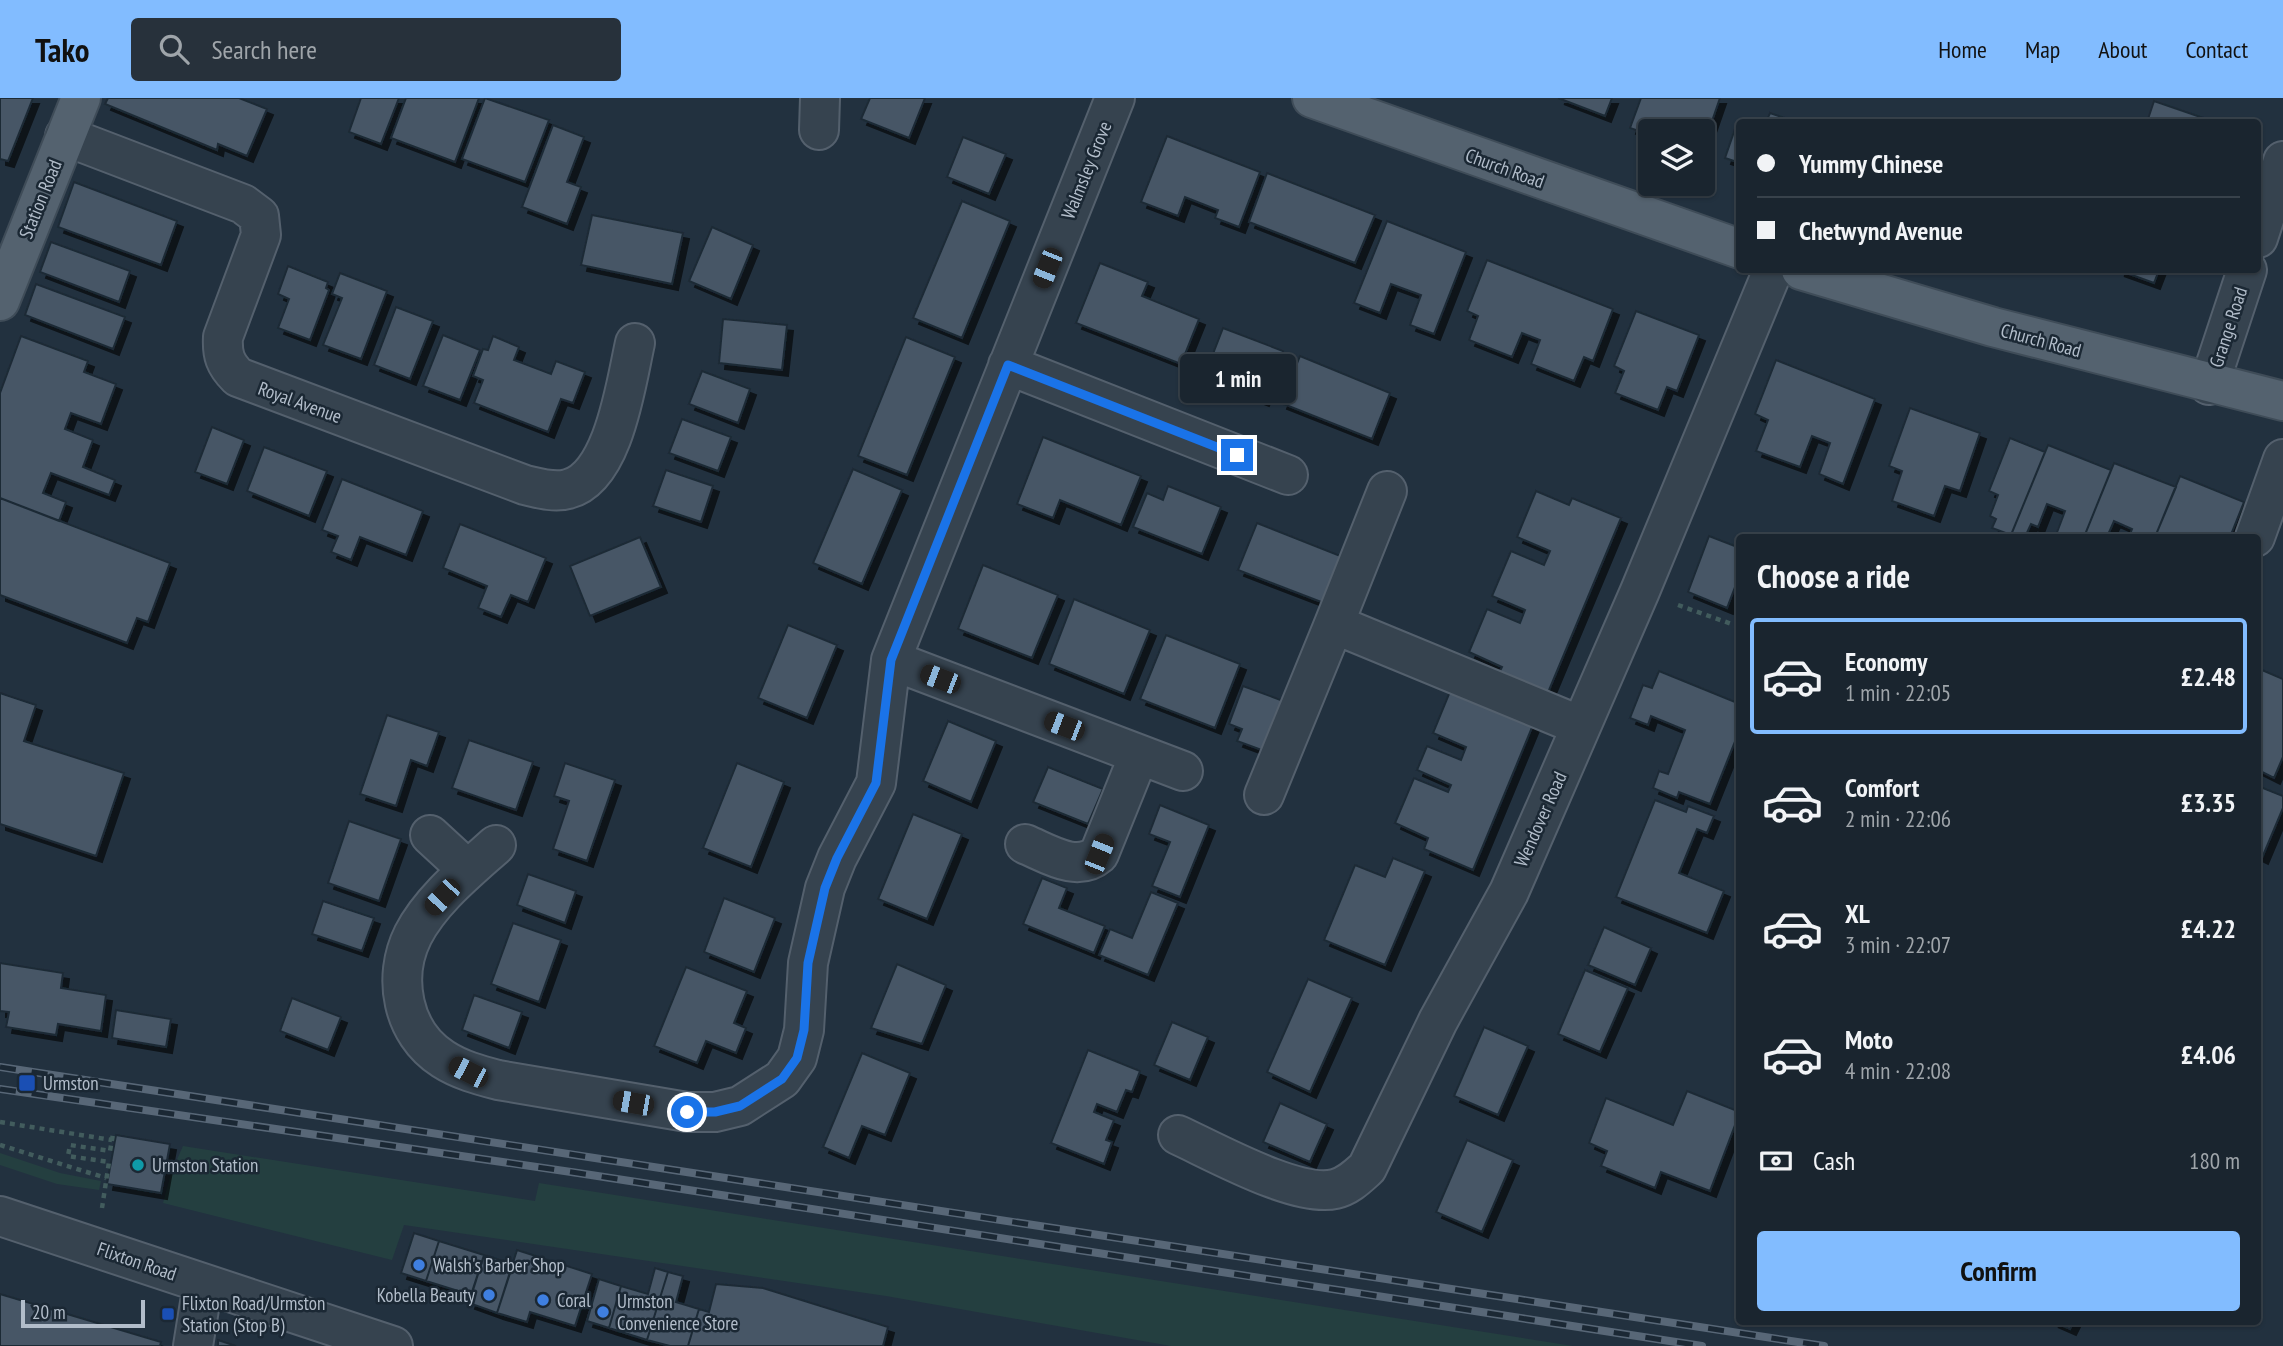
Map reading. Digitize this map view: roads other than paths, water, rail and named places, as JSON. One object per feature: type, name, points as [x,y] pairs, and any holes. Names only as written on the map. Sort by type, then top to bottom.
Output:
[{"type":"main road","name":"Station Road","points":[[4,270],[81,98]]},
{"type":"main road","name":"Church Road","points":[[1312,98],[1736,248]]},
{"type":"main road","name":"Church Road","points":[[1811,273],[1993,327],[2209,385],[2283,401]]},
{"type":"street","name":"Walmsley Grove","points":[[496,845],[429,911],[413,935],[403,962],[401,988],[408,1013],[420,1038],[442,1059],[468,1072],[498,1080],[687,1112],[715,1112],[740,1106],[782,1079],[797,1058],[804,1030],[808,963],[825,888],[837,858],[876,783],[891,660],[1115,98]]},
{"type":"street","name":"Royal Avenue","points":[[65,135],[243,204],[259,216],[261,235],[223,337],[222,352],[227,366],[238,377],[525,485],[566,490],[582,483],[597,468],[619,414],[635,343]]},
{"type":"street","points":[[2261,229],[2283,161]]},
{"type":"street","name":"Wendover Road","points":[[1178,1135],[1295,1187],[1318,1191],[1336,1188],[1353,1181],[1367,1168],[1438,1021],[1509,892],[1640,591],[1772,273]]},
{"type":"street","name":"Grange Road","points":[[2209,385],[2246,273]]},
{"type":"street","points":[[1008,365],[1289,475]]},
{"type":"street","points":[[2256,534],[2283,459]]},
{"type":"street","points":[[1264,795],[1387,491]]},
{"type":"street","points":[[1334,624],[1581,726]]},
{"type":"street","points":[[891,660],[1183,771]]},
{"type":"street","points":[[1025,844],[1076,864],[1089,863],[1099,854],[1139,755]]},
{"type":"street","points":[[430,835],[468,870]]},
{"type":"street","name":"Flixton Road","points":[[0,1216],[393,1346]]},
{"type":"street","points":[[194,1346],[204,1283]]},
{"type":"railway","points":[[0,1067],[1824,1346]]},
{"type":"railway","points":[[0,1089],[578,1173],[1702,1346]]},
{"type":"place","name":"Urmston","points":[[27,1083]]},
{"type":"place","name":"Urmston Station","points":[[138,1165]]},
{"type":"place","name":"Walsh's Barber Shop","points":[[419,1265]]},
{"type":"place","name":"Kobella Beauty","points":[[489,1295]]},
{"type":"place","name":"Coral","points":[[543,1300]]},
{"type":"place","name":"Urmston Convenience Store","points":[[603,1312]]},
{"type":"place","name":"Flixton Road/Urmston Station (Stop B)","points":[[168,1314]]}]
